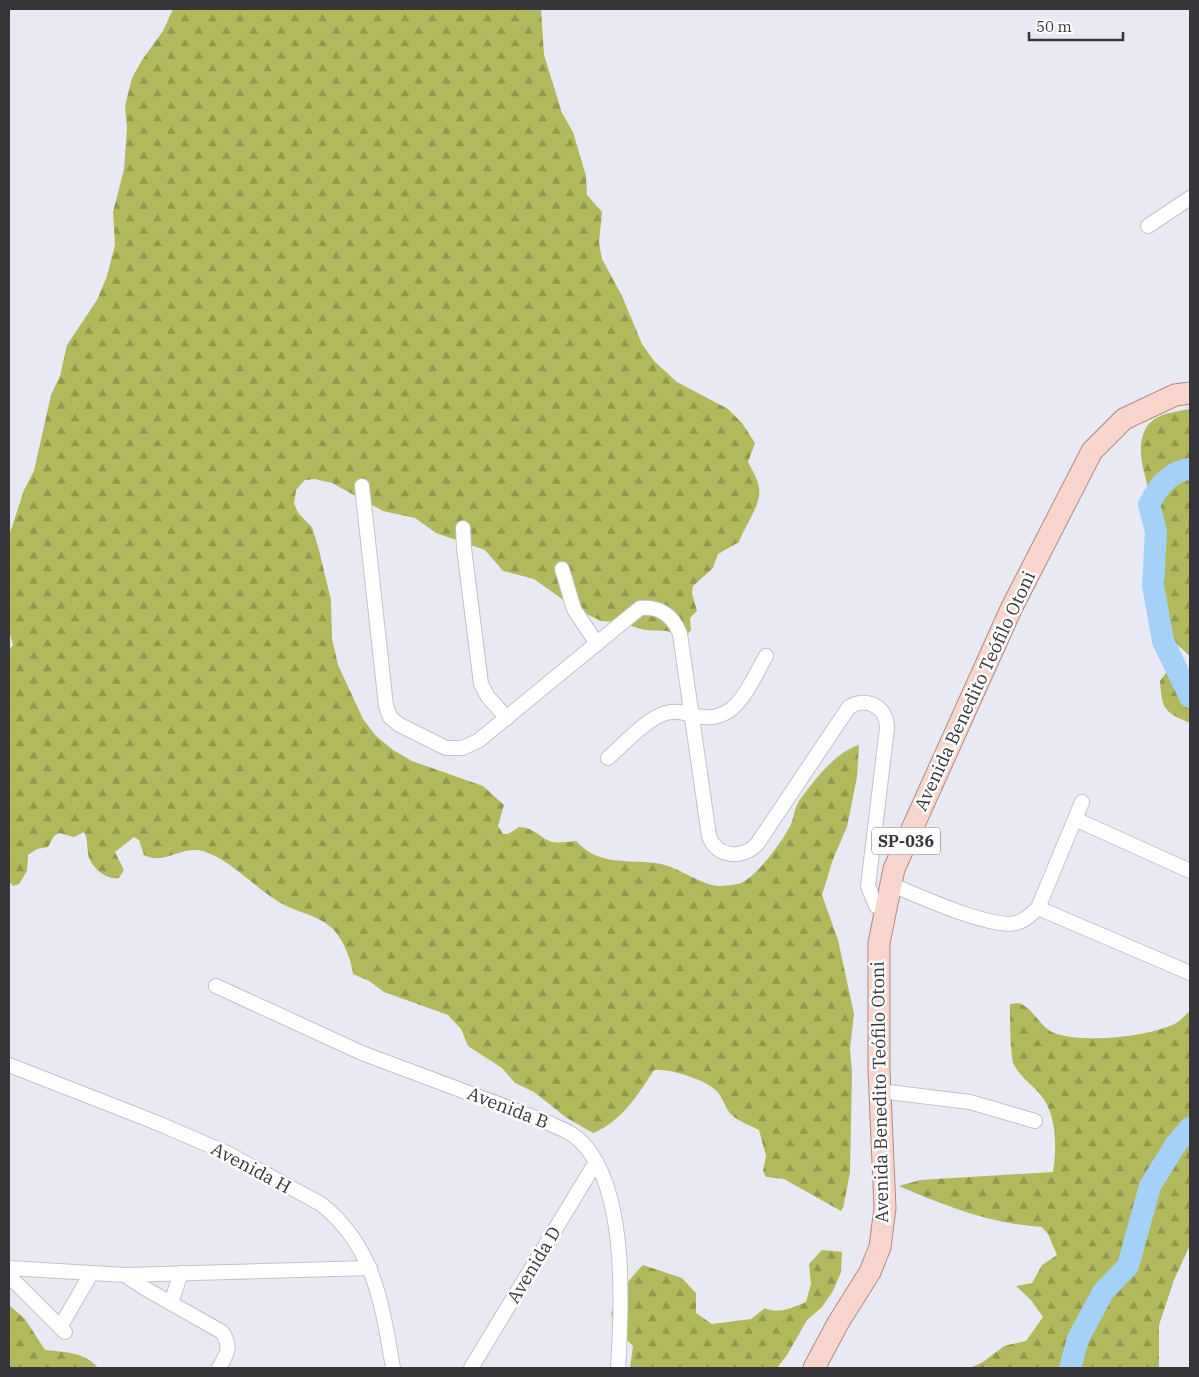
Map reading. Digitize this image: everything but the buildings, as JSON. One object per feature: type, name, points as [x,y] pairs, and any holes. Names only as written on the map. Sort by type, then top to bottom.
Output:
[{"type":"main road","name":"Avenida Benedito Teófilo Otoni","points":[[814,1368],[838,1323],[870,1272],[880,1246],[885,1208],[880,1091],[879,961],[884,907],[894,869],[1012,607],[1092,451],[1124,419],[1175,395],[1190,393]]},
{"type":"street","points":[[1148,226],[1190,198]]},
{"type":"street","points":[[362,486],[386,706],[390,717],[398,724],[446,748],[454,749],[478,741],[640,608],[655,608],[669,615],[680,634],[708,836],[716,848],[736,855],[748,852],[756,844],[849,707],[864,702],[879,708],[885,717],[887,728],[868,886],[876,906],[884,907]]},
{"type":"street","points":[[463,528],[481,684],[488,697],[507,718]]},
{"type":"street","points":[[562,569],[574,609],[596,644]]},
{"type":"street","points":[[608,758],[655,718],[674,711],[715,717],[732,709],[766,656]]},
{"type":"street","points":[[890,884],[968,914],[1005,924],[1024,921],[1038,908],[1082,802]]},
{"type":"street","points":[[1075,819],[1190,871]]},
{"type":"street","points":[[1038,908],[1190,973]]},
{"type":"street","name":"Avenida B","points":[[216,986],[362,1053],[549,1123],[574,1136],[596,1162],[615,1212],[619,1259],[620,1333],[618,1368]]},
{"type":"street","name":"Avenida H","points":[[9,1065],[155,1122],[218,1149],[321,1204],[347,1228],[370,1268],[380,1294],[393,1368]]},
{"type":"street","points":[[880,1091],[970,1102],[1034,1121]]},
{"type":"street","name":"Avenida D","points":[[471,1368],[596,1162]]},
{"type":"street","points":[[9,1268],[125,1275],[370,1268]]},
{"type":"street","points":[[171,1303],[181,1273]]},
{"type":"street","points":[[9,1276],[63,1330],[91,1274]]},
{"type":"street","points":[[125,1275],[222,1332],[228,1340],[229,1349],[219,1368]]},
{"type":"green space","points":[[173,9],[541,9],[544,55],[562,113],[573,132],[586,176],[587,195],[602,212],[599,243],[602,259],[622,296],[642,344],[654,361],[677,382],[728,409],[742,423],[755,443],[748,462],[759,488],[758,501],[739,542],[718,554],[713,568],[693,586],[692,593],[697,611],[690,618],[691,630],[685,637],[667,631],[645,630],[618,622],[601,621],[576,609],[534,579],[503,571],[485,550],[436,533],[415,518],[383,511],[332,483],[315,479],[305,480],[296,490],[294,504],[299,514],[312,527],[331,600],[332,639],[338,665],[363,719],[376,736],[393,750],[412,761],[483,786],[504,805],[498,826],[503,834],[508,834],[519,827],[525,828],[552,842],[576,841],[595,855],[606,859],[661,864],[711,885],[739,884],[761,866],[781,841],[790,826],[799,801],[818,777],[841,754],[859,745],[857,777],[847,827],[833,859],[822,895],[838,940],[854,1014],[850,1049],[852,1072],[850,1173],[841,1211],[784,1179],[766,1177],[763,1171],[766,1156],[759,1130],[731,1115],[715,1089],[689,1076],[669,1071],[654,1070],[628,1107],[612,1122],[593,1133],[567,1118],[534,1092],[515,1083],[502,1068],[468,1046],[461,1029],[448,1015],[384,992],[369,981],[353,974],[351,963],[343,944],[337,933],[327,924],[279,902],[233,867],[203,851],[187,851],[165,857],[151,858],[144,855],[139,840],[134,837],[115,852],[124,870],[119,878],[110,878],[102,874],[92,864],[84,832],[74,837],[59,833],[54,836],[48,847],[37,849],[28,855],[27,871],[19,884],[13,886],[9,881],[9,650],[13,645],[9,630],[9,536],[24,490],[34,471],[51,395],[60,376],[67,345],[97,300],[107,276],[115,245],[113,212],[124,169],[127,128],[125,106],[132,78],[142,60],[163,31]]},
{"type":"green space","points":[[1190,409],[1190,656],[1178,645],[1171,635],[1155,586],[1149,552],[1152,509],[1142,465],[1141,446],[1146,428],[1155,419],[1166,414]]},
{"type":"green space","points":[[1168,670],[1185,671],[1190,675],[1190,723],[1175,716],[1166,709],[1162,698],[1160,681]]},
{"type":"green space","points":[[1019,1003],[1025,1006],[1051,1031],[1069,1037],[1084,1038],[1146,1033],[1175,1024],[1190,1011],[1190,1245],[1174,1280],[1159,1325],[1159,1368],[970,1368],[983,1362],[1004,1346],[1026,1341],[1043,1317],[1031,1300],[1016,1286],[1032,1283],[1042,1265],[1057,1255],[1048,1234],[1042,1227],[1005,1222],[969,1213],[899,1186],[920,1180],[1053,1172],[1055,1142],[1050,1111],[1040,1094],[1014,1065],[1010,1036],[1010,1004]]},
{"type":"green space","points":[[822,1250],[842,1252],[841,1272],[833,1291],[822,1307],[807,1320],[787,1355],[777,1368],[630,1368],[633,1346],[618,1331],[611,1314],[624,1288],[643,1265],[682,1278],[696,1293],[696,1313],[712,1324],[751,1319],[765,1308],[775,1311],[791,1308],[806,1302],[811,1284],[809,1264]]},
{"type":"green space","points":[[9,1305],[25,1319],[45,1350],[67,1352],[81,1356],[98,1368],[9,1368]]},
{"type":"waterway","points":[[1190,469],[1176,473],[1165,481],[1149,505],[1156,531],[1153,585],[1163,641],[1190,697]]},
{"type":"waterway","points":[[1070,1368],[1078,1339],[1103,1292],[1128,1266],[1150,1186],[1176,1144],[1190,1128]]}]
